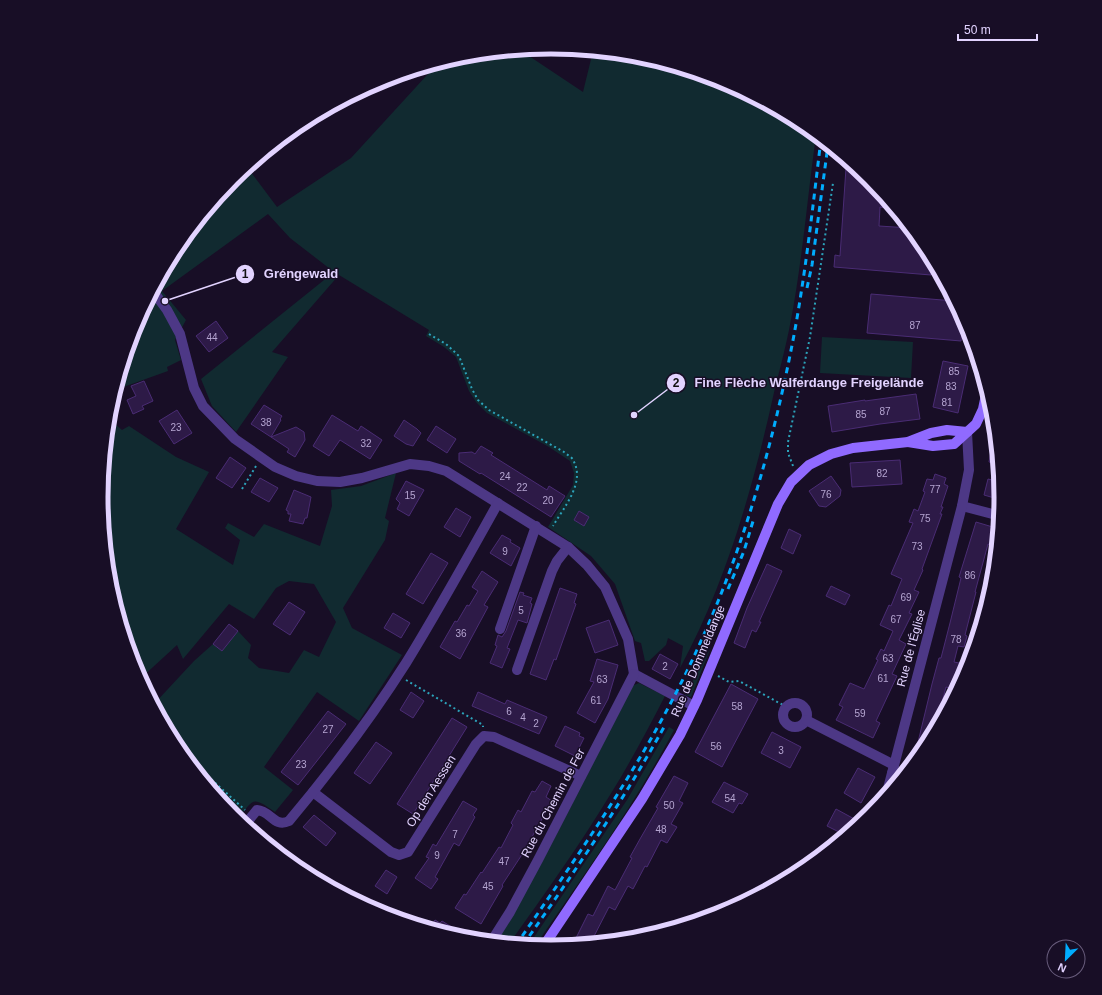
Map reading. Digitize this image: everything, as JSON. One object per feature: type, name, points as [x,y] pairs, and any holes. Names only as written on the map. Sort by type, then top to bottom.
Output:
[{"type":"main road","points":[[967,432],[976,424],[984,404]]},
{"type":"main road","name":"Rue de Dommeldange","points":[[547,941],[642,799],[680,735],[694,706],[778,504],[791,482],[809,465],[831,454],[853,448],[908,442],[931,433],[947,430],[967,432]]},
{"type":"main road","name":"Rue de Dommeldange","points":[[908,442],[933,446],[954,444],[967,432]]},
{"type":"street","points":[[156,295],[167,310],[180,334],[194,388],[203,406],[235,439],[275,467],[296,476],[317,481],[340,482],[362,478],[410,464],[429,466],[446,471],[568,547],[587,565],[605,587],[628,639],[634,674],[694,706]]},
{"type":"street","name":"Rue de l'Église","points":[[896,772],[962,506],[968,470],[967,432]]},
{"type":"street","points":[[248,821],[257,810],[262,810],[277,822],[284,823],[289,821],[313,792],[364,725],[397,676],[440,606],[498,503]]},
{"type":"street","points":[[962,506],[994,514]]},
{"type":"street","points":[[500,629],[536,526]]},
{"type":"street","points":[[517,670],[552,571],[557,561],[568,547]]},
{"type":"street","name":"Rue du Chemin de Fer","points":[[494,937],[510,912],[634,674]]},
{"type":"street","points":[[806,720],[896,772]]},
{"type":"street","points":[[484,736],[494,737],[581,776]]},
{"type":"street","name":"Op den Aessen","points":[[313,792],[391,852],[400,855],[408,852],[476,744],[484,736]]},
{"type":"path","points":[[798,476],[788,453],[788,442],[810,337],[833,182]]},
{"type":"path","points":[[429,334],[446,344],[458,356],[478,400],[489,410],[564,452],[573,459],[578,473],[575,488],[548,534]]},
{"type":"path","points":[[242,489],[262,457]]},
{"type":"path","points":[[715,675],[729,682],[739,681],[783,704]]},
{"type":"path","points":[[397,676],[483,725],[484,736]]},
{"type":"path","points":[[202,771],[252,816]]},
{"type":"green space","points":[[522,55],[527,55],[583,92],[592,56],[666,69],[721,88],[747,100],[773,113],[815,142],[794,306],[758,460],[737,531],[712,601],[680,668],[683,646],[668,638],[666,645],[649,661],[645,661],[641,643],[635,641],[615,584],[591,556],[548,527],[573,485],[574,473],[570,461],[549,447],[487,413],[476,402],[469,391],[456,357],[444,347],[426,336],[429,330],[339,275],[272,352],[288,357],[236,432],[212,406],[201,379],[334,272],[290,238],[268,214],[162,291],[186,320],[175,340],[181,360],[167,367],[168,371],[122,388],[131,355],[141,328],[153,301],[167,276],[182,251],[199,228],[237,184],[251,172],[277,207],[351,158],[431,71],[493,58]]},
{"type":"green space","points":[[822,337],[913,342],[911,378],[820,373]]},
{"type":"green space","points":[[114,423],[122,430],[129,426],[176,457],[209,472],[176,529],[233,565],[240,540],[225,528],[228,523],[254,537],[264,524],[320,546],[332,506],[331,490],[361,486],[396,473],[385,518],[389,521],[385,540],[343,608],[352,628],[402,655],[359,721],[317,692],[264,767],[293,790],[275,812],[257,802],[250,804],[241,815],[237,811],[199,767],[182,744],[157,701],[194,661],[213,644],[222,651],[238,631],[251,645],[248,658],[259,668],[289,673],[304,650],[319,657],[336,622],[314,584],[289,581],[276,588],[254,619],[229,604],[183,659],[177,645],[144,675],[131,640],[123,612],[111,555],[108,527],[108,468]]},
{"type":"green space","points":[[711,647],[691,697],[685,695]]},
{"type":"green space","points":[[639,683],[665,696],[639,746],[617,783],[586,833],[548,889],[513,939],[499,938],[549,848],[632,686]]},
{"type":"green space","points":[[669,727],[674,730],[642,786],[590,867],[539,941],[532,940],[627,800]]},
{"type":"building","points":[[846,168],[865,184],[886,208],[880,207],[879,226],[903,228],[920,251],[931,270],[931,275],[834,267],[835,255],[840,256]]},
{"type":"building","points":[[871,294],[949,301],[962,330],[961,341],[867,333]]},
{"type":"building","points":[[216,321],[228,338],[209,352],[196,336]]},
{"type":"building","points":[[943,361],[968,366],[958,413],[933,407]]},
{"type":"building","points":[[144,381],[153,401],[142,406],[144,409],[133,414],[127,400],[136,396],[131,386]]},
{"type":"building","points":[[916,394],[920,419],[832,432],[828,406]]},
{"type":"building","points":[[264,405],[282,416],[271,437],[251,424]]},
{"type":"building","points":[[177,410],[192,433],[174,444],[159,421]]},
{"type":"building","points":[[332,415],[358,431],[361,426],[382,440],[370,459],[340,440],[329,456],[313,446]]},
{"type":"building","points":[[404,420],[421,433],[413,446],[406,444],[394,436]]},
{"type":"building","points":[[436,426],[456,439],[447,453],[427,440]]},
{"type":"building","points":[[296,427],[304,432],[305,440],[295,457],[287,452],[289,449],[271,437]]},
{"type":"building","points":[[481,446],[493,453],[491,455],[547,490],[549,486],[565,496],[551,517],[459,461],[459,453],[472,452],[475,454]]},
{"type":"building","points":[[992,446],[993,463],[989,462]]},
{"type":"building","points":[[230,457],[246,468],[232,488],[216,478]]},
{"type":"building","points":[[900,460],[902,484],[852,487],[850,463]]},
{"type":"building","points":[[935,474],[946,478],[944,484],[948,486],[941,507],[943,507],[940,514],[942,514],[922,569],[923,570],[914,590],[919,592],[909,613],[912,614],[899,640],[906,644],[892,674],[897,676],[876,721],[880,723],[873,738],[836,720],[843,707],[839,705],[850,683],[864,689],[878,660],[876,659],[881,649],[884,651],[893,631],[880,625],[889,605],[891,606],[902,579],[891,574],[913,523],[909,522],[914,509],[918,511],[925,492],[923,491],[927,479],[933,480]]},
{"type":"building","points":[[831,476],[841,490],[840,496],[826,507],[819,506],[809,491]]},
{"type":"building","points":[[260,478],[278,488],[269,502],[251,492]]},
{"type":"building","points":[[988,479],[994,480],[994,498],[984,495]]},
{"type":"building","points":[[406,481],[424,490],[409,516],[397,509],[400,503],[396,499]]},
{"type":"building","points":[[294,490],[311,497],[307,518],[305,518],[303,524],[289,521],[291,514],[288,514],[288,511],[286,510]]},
{"type":"building","points":[[456,508],[471,517],[460,537],[444,527]]},
{"type":"building","points":[[579,511],[589,517],[584,526],[574,520]]},
{"type":"building","points":[[976,522],[994,527],[993,537],[990,545],[988,544],[975,592],[965,635],[967,636],[964,647],[958,646],[954,662],[962,664],[951,689],[946,687],[940,710],[916,749],[932,684],[939,658],[941,658],[950,623],[961,578],[959,577]]},
{"type":"building","points":[[789,529],[801,535],[793,554],[781,548]]},
{"type":"building","points":[[502,535],[511,540],[510,542],[520,548],[511,566],[490,553]]},
{"type":"building","points":[[431,553],[448,563],[423,604],[406,594]]},
{"type":"building","points":[[767,564],[782,571],[759,622],[761,622],[756,632],[752,630],[745,648],[734,643],[747,608]]},
{"type":"building","points":[[482,571],[498,582],[484,605],[488,607],[460,659],[440,647],[455,621],[457,622],[467,605],[469,606],[478,591],[472,587]]},
{"type":"building","points":[[831,586],[850,595],[845,605],[826,596]]},
{"type":"building","points":[[560,588],[577,594],[574,603],[576,604],[556,660],[554,659],[546,680],[530,674]]},
{"type":"building","points":[[520,592],[524,593],[523,595],[532,598],[530,603],[532,604],[527,623],[518,620],[507,648],[510,649],[502,668],[490,663],[497,646],[495,645],[498,635],[502,637],[506,631]]},
{"type":"building","points":[[289,602],[305,612],[290,635],[273,624]]},
{"type":"building","points":[[393,613],[410,623],[401,638],[384,628]]},
{"type":"building","points":[[609,620],[618,645],[595,653],[586,628]]},
{"type":"building","points":[[229,624],[238,631],[222,651],[213,644]]},
{"type":"building","points":[[660,654],[678,664],[670,679],[652,669]]},
{"type":"building","points":[[597,659],[618,665],[608,699],[595,723],[577,713],[594,682],[590,681]]},
{"type":"building","points":[[731,684],[758,699],[722,767],[695,752]]},
{"type":"building","points":[[411,692],[424,701],[413,718],[400,710]]},
{"type":"building","points":[[478,692],[505,704],[507,700],[547,717],[539,734],[472,706]]},
{"type":"building","points":[[328,711],[346,724],[298,785],[281,772]]},
{"type":"building","points":[[452,718],[467,727],[413,814],[397,804]]},
{"type":"building","points":[[565,726],[580,733],[579,736],[584,738],[575,756],[555,746]]},
{"type":"building","points":[[772,732],[801,747],[790,768],[761,753]]},
{"type":"building","points":[[376,742],[392,753],[370,784],[354,773]]},
{"type":"building","points":[[858,768],[875,777],[861,803],[844,793]]},
{"type":"building","points":[[674,776],[688,783],[679,801],[683,803],[671,824],[677,827],[667,843],[661,840],[647,867],[645,866],[633,889],[628,886],[615,910],[609,907],[593,939],[575,940],[588,914],[593,916],[608,886],[615,890],[632,858],[630,857],[658,808],[656,807]]},
{"type":"building","points":[[542,781],[551,786],[546,797],[552,801],[523,853],[502,885],[503,886],[481,924],[455,908],[464,894],[466,895],[481,872],[482,873],[499,847],[501,848],[513,825],[511,823],[518,810],[521,812],[532,791],[535,792]]},
{"type":"building","points":[[724,782],[748,794],[742,804],[739,803],[733,813],[712,802]]},
{"type":"building","points":[[463,801],[477,809],[473,815],[475,817],[459,846],[454,843],[435,877],[438,879],[431,889],[415,878],[429,858],[426,857],[433,844],[436,846]]},
{"type":"building","points":[[836,809],[856,820],[837,836],[839,832],[827,826]]},
{"type":"building","points":[[314,815],[336,833],[326,846],[303,827]]},
{"type":"building","points":[[386,870],[397,877],[387,894],[375,886]]},
{"type":"building","points":[[435,920],[440,923],[442,921],[457,931],[436,926],[432,925]]},
{"type":"railway","points":[[520,940],[591,835],[639,759],[682,681],[717,604],[756,491],[786,374],[802,286],[820,145]]},
{"type":"railway","points":[[807,288],[812,265],[827,151]]},
{"type":"railway","points":[[728,589],[744,551],[754,518]]},
{"type":"railway","points":[[526,940],[579,865],[614,811],[664,727]]},
{"type":"place","name":"Gréngewald","points":[[165,301]]},
{"type":"place","name":"Fine Flèche Walferdange Freigelände","points":[[634,415]]}]
